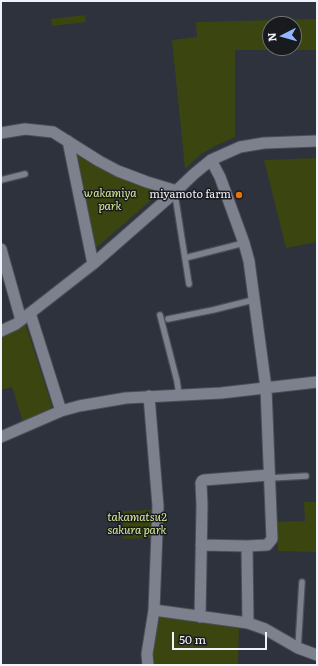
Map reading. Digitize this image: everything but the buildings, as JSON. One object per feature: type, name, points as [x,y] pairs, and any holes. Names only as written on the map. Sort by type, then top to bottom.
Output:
[{"type":"street","points":[[1,133],[25,129],[53,132],[99,161],[118,171],[175,192]]},
{"type":"street","points":[[68,141],[92,264]]},
{"type":"street","points":[[1,331],[16,324],[92,264],[211,160],[240,147],[264,143],[317,141]]},
{"type":"street","points":[[201,545],[267,545],[272,539],[266,388],[249,261],[244,242],[220,178],[211,160]]},
{"type":"street","points":[[1,248],[21,320]]},
{"type":"street","points":[[30,313],[61,411]]},
{"type":"street","points":[[1,437],[61,411],[126,398],[221,393],[317,382]]},
{"type":"street","points":[[148,665],[154,610],[158,506],[149,396]]},
{"type":"street","points":[[200,617],[201,483],[204,480],[270,476]]},
{"type":"street","points":[[247,546],[248,623]]},
{"type":"street","points":[[154,610],[248,623],[265,629],[298,648],[317,655]]},
{"type":"lane","points":[[1,180],[24,174]]},
{"type":"lane","points":[[175,192],[190,284]]},
{"type":"lane","points":[[186,258],[244,242]]},
{"type":"lane","points":[[168,319],[254,300]]},
{"type":"lane","points":[[160,315],[177,380],[179,395]]},
{"type":"lane","points":[[270,476],[306,476]]},
{"type":"lane","points":[[298,648],[302,582]]},
{"type":"green space","points":[[85,15],[86,22],[52,26],[51,19]]},
{"type":"green space","points":[[302,19],[317,19],[317,50],[302,50]]},
{"type":"green space","points":[[262,20],[262,50],[235,50],[235,137],[201,154],[185,169],[172,40],[197,37],[196,22]]},
{"type":"green space","name":"wakamiya park","points":[[78,152],[157,190],[157,195],[97,247],[92,245],[74,155]]},
{"type":"green space","points":[[317,158],[317,242],[286,248],[264,160]]},
{"type":"green space","points":[[23,324],[26,326],[52,406],[50,410],[23,422],[12,387],[1,390],[1,335]]},
{"type":"green space","points":[[304,502],[317,502],[317,552],[278,551],[278,522],[305,521]]},
{"type":"green space","name":"takamatsu2 sakura park","points":[[151,510],[152,538],[123,539],[123,511]]},
{"type":"green space","points":[[161,617],[239,626],[238,665],[152,665],[152,652],[157,620]]},
{"type":"place","name":"miyamoto farm","points":[[239,195]]}]
